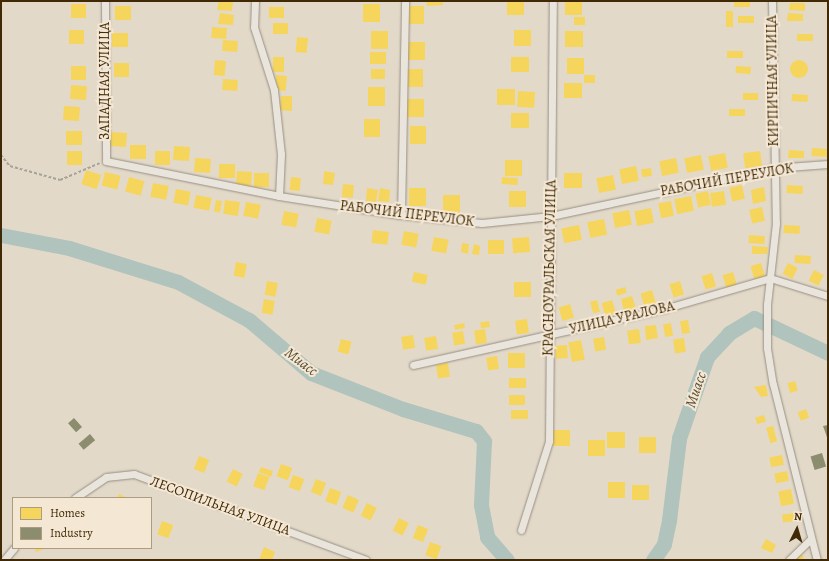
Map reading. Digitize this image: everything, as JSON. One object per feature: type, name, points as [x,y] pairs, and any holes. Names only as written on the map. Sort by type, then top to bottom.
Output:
[{"type":"street","name":"ЗАПАДНАЯ УЛИЦА","points":[[104,1],[106,161]]},
{"type":"street","points":[[255,1],[254,27],[274,90],[281,154],[280,196]]},
{"type":"street","points":[[401,215],[405,1]]},
{"type":"street","name":"КРАСНОУРАЛЬСКАЯ УЛИЦА","points":[[520,530],[549,441],[548,335],[551,216],[553,1]]},
{"type":"street","name":"КИРПИЧНАЯ УЛИЦА","points":[[772,1],[776,223],[767,304],[768,348],[810,540],[817,560]]},
{"type":"street","name":"РАБОЧИЙ ПЕРЕУЛОК","points":[[106,161],[280,196],[401,215],[482,223],[551,216],[774,168],[828,164]]},
{"type":"street","points":[[770,278],[828,296]]},
{"type":"street","name":"УЛИЦА УРАЛОВА","points":[[413,365],[667,308],[770,278]]},
{"type":"street","name":"ЛЕСОПИЛЬНАЯ УЛИЦА","points":[[76,497],[106,477],[134,474],[366,560]]},
{"type":"street","points":[[788,560],[810,540]]},
{"type":"street","points":[[4,560],[13,549]]},
{"type":"path","points":[[1,155],[10,166],[60,180],[106,161]]},
{"type":"building: Homes","points":[[219,1],[233,1],[232,11],[217,10]]},
{"type":"building: Homes","points":[[426,1],[443,1],[443,5],[427,6]]},
{"type":"building: Homes","points":[[507,1],[524,1],[524,15],[507,15]]},
{"type":"building: Homes","points":[[565,1],[582,1],[582,15],[565,15]]},
{"type":"building: Homes","points":[[734,1],[750,1],[750,7],[734,7]]},
{"type":"building: Homes","points":[[790,3],[805,3],[805,11],[789,10]]},
{"type":"building: Homes","points":[[71,4],[86,4],[86,18],[71,18]]},
{"type":"building: Homes","points":[[363,4],[380,4],[380,22],[363,22]]},
{"type":"building: Homes","points":[[115,6],[131,6],[131,20],[115,20]]},
{"type":"building: Homes","points":[[407,6],[424,6],[424,24],[407,24]]},
{"type":"building: Homes","points":[[269,7],[284,7],[284,18],[269,18]]},
{"type":"building: Homes","points":[[726,11],[733,11],[733,27],[726,27]]},
{"type":"building: Homes","points":[[220,13],[234,15],[233,25],[218,24]]},
{"type":"building: Homes","points":[[788,13],[803,14],[803,21],[787,21]]},
{"type":"building: Homes","points":[[738,16],[754,16],[754,23],[738,23]]},
{"type":"building: Homes","points":[[574,17],[585,17],[585,25],[574,25]]},
{"type":"building: Homes","points":[[273,23],[288,23],[288,34],[273,34]]},
{"type":"building: Homes","points":[[212,27],[227,28],[226,39],[211,38]]},
{"type":"building: Homes","points":[[69,30],[84,30],[84,44],[69,44]]},
{"type":"building: Homes","points":[[514,30],[531,30],[531,46],[514,46]]},
{"type":"building: Homes","points":[[371,31],[388,31],[388,49],[371,49]]},
{"type":"building: Homes","points":[[565,31],[583,31],[583,47],[565,47]]},
{"type":"building: Homes","points":[[112,33],[128,33],[128,47],[112,47]]},
{"type":"building: Homes","points":[[797,34],[813,34],[813,41],[797,41]]},
{"type":"building: Homes","points":[[297,37],[308,38],[307,53],[296,52]]},
{"type":"building: Homes","points":[[223,40],[238,41],[237,52],[222,51]]},
{"type":"building: Homes","points":[[408,42],[425,42],[425,60],[408,60]]},
{"type":"building: Homes","points":[[727,51],[743,51],[743,58],[727,58]]},
{"type":"building: Homes","points":[[370,52],[386,52],[386,64],[370,64]]},
{"type":"building: Homes","points":[[273,57],[284,57],[284,72],[273,72]]},
{"type":"building: Homes","points":[[511,57],[529,57],[529,72],[511,72]]},
{"type":"building: Homes","points":[[567,58],[584,58],[584,74],[567,74]]},
{"type":"building: Homes","points":[[215,60],[226,61],[225,76],[214,75]]},
{"type":"building: Homes","points":[[799,60],[805,63],[808,69],[805,75],[799,78],[793,75],[790,69],[793,63]]},
{"type":"building: Homes","points":[[114,63],[129,63],[129,77],[114,77]]},
{"type":"building: Homes","points":[[71,66],[86,66],[86,80],[71,80]]},
{"type":"building: Homes","points":[[736,66],[751,67],[750,74],[736,73]]},
{"type":"building: Homes","points":[[371,69],[385,69],[385,79],[371,79]]},
{"type":"building: Homes","points":[[407,69],[423,69],[423,87],[407,87]]},
{"type":"building: Homes","points":[[276,75],[287,76],[286,91],[275,90]]},
{"type":"building: Homes","points":[[584,75],[595,75],[595,83],[584,83]]},
{"type":"building: Homes","points":[[223,79],[238,80],[237,91],[222,90]]},
{"type":"building: Homes","points":[[564,83],[582,83],[582,98],[564,98]]},
{"type":"building: Homes","points":[[71,85],[87,86],[86,100],[70,99]]},
{"type":"building: Homes","points":[[368,87],[385,87],[385,106],[368,106]]},
{"type":"building: Homes","points":[[497,89],[515,89],[515,105],[497,105]]},
{"type":"building: Homes","points":[[518,91],[535,92],[534,108],[517,107]]},
{"type":"building: Homes","points":[[743,93],[758,93],[758,100],[743,100]]},
{"type":"building: Homes","points":[[792,94],[808,95],[807,102],[792,101]]},
{"type":"building: Homes","points":[[281,96],[292,96],[292,111],[280,110]]},
{"type":"building: Homes","points":[[407,99],[424,99],[424,117],[407,117]]},
{"type":"building: Homes","points":[[64,106],[80,107],[79,121],[63,120]]},
{"type":"building: Homes","points":[[729,109],[745,109],[745,116],[729,116]]},
{"type":"building: Homes","points":[[511,113],[529,113],[529,128],[511,128]]},
{"type":"building: Homes","points":[[364,119],[380,119],[380,137],[364,137]]},
{"type":"building: Homes","points":[[410,126],[426,126],[426,144],[410,144]]},
{"type":"building: Homes","points":[[66,131],[82,131],[82,145],[66,145]]},
{"type":"building: Homes","points":[[111,132],[127,133],[126,147],[110,146]]},
{"type":"building: Homes","points":[[130,145],[146,145],[146,159],[130,159]]},
{"type":"building: Homes","points":[[174,146],[190,147],[189,161],[173,160]]},
{"type":"building: Homes","points":[[812,148],[828,149],[827,157],[811,156]]},
{"type":"building: Homes","points":[[789,150],[804,151],[804,158],[788,158]]},
{"type":"building: Homes","points":[[67,151],[82,151],[82,165],[67,165]]},
{"type":"building: Homes","points":[[155,151],[170,151],[170,165],[155,165]]},
{"type":"building: Homes","points":[[760,151],[762,166],[745,168],[743,153]]},
{"type":"building: Homes","points":[[725,153],[728,168],[711,171],[708,156]]},
{"type":"building: Homes","points":[[701,155],[704,170],[687,173],[684,158]]},
{"type":"building: Homes","points":[[195,158],[211,159],[210,173],[194,172]]},
{"type":"building: Homes","points":[[676,158],[679,173],[662,176],[659,161]]},
{"type":"building: Homes","points":[[505,160],[522,160],[522,176],[505,176]]},
{"type":"building: Homes","points":[[219,164],[235,164],[235,178],[219,178]]},
{"type":"building: Homes","points":[[636,166],[639,181],[622,184],[619,169]]},
{"type":"building: Homes","points":[[651,168],[652,176],[642,177],[641,169]]},
{"type":"building: Homes","points":[[86,170],[101,175],[97,189],[81,184]]},
{"type":"building: Homes","points":[[237,171],[252,172],[251,186],[236,185]]},
{"type":"building: Homes","points":[[324,171],[335,173],[333,185],[323,184]]},
{"type":"building: Homes","points":[[105,172],[121,176],[117,189],[102,186]]},
{"type":"building: Homes","points":[[254,173],[269,173],[269,187],[254,187]]},
{"type":"building: Homes","points":[[564,173],[582,173],[582,188],[564,188]]},
{"type":"building: Homes","points":[[613,175],[616,190],[599,193],[596,178]]},
{"type":"building: Homes","points":[[129,177],[144,181],[141,196],[125,191]]},
{"type":"building: Homes","points":[[291,177],[301,178],[300,191],[290,190]]},
{"type":"building: Homes","points":[[502,177],[518,178],[517,185],[502,184]]},
{"type":"building: Homes","points":[[153,183],[169,186],[166,200],[150,197]]},
{"type":"building: Homes","points":[[343,184],[354,185],[353,198],[342,197]]},
{"type":"building: Homes","points":[[742,185],[745,199],[732,201],[729,188]]},
{"type":"building: Homes","points":[[787,185],[803,186],[802,194],[786,193]]},
{"type":"building: Homes","points":[[764,187],[766,201],[753,204],[751,190]]},
{"type":"building: Homes","points":[[367,188],[378,190],[376,203],[366,201]]},
{"type":"building: Homes","points":[[380,188],[390,190],[389,202],[378,201]]},
{"type":"building: Homes","points":[[409,188],[426,188],[426,206],[409,206]]},
{"type":"building: Homes","points":[[176,189],[191,192],[188,206],[173,203]]},
{"type":"building: Homes","points":[[509,191],[526,191],[526,207],[509,207]]},
{"type":"building: Homes","points":[[708,191],[711,205],[698,207],[695,194]]},
{"type":"building: Homes","points":[[724,191],[726,205],[712,207],[710,193]]},
{"type":"building: Homes","points":[[196,195],[212,198],[209,211],[194,208]]},
{"type":"building: Homes","points":[[443,195],[460,195],[460,213],[443,213]]},
{"type":"building: Homes","points":[[691,196],[694,211],[677,214],[674,199]]},
{"type":"building: Homes","points":[[216,200],[222,201],[220,213],[214,212]]},
{"type":"building: Homes","points":[[225,200],[240,202],[238,216],[223,214]]},
{"type":"building: Homes","points":[[671,201],[674,216],[661,218],[658,203]]},
{"type":"building: Homes","points":[[246,202],[261,205],[258,219],[243,216]]},
{"type":"building: Homes","points":[[762,207],[765,221],[752,223],[749,210]]},
{"type":"building: Homes","points":[[651,208],[654,223],[637,226],[634,211]]},
{"type":"building: Homes","points":[[629,210],[632,225],[615,228],[612,213]]},
{"type":"building: Homes","points":[[284,211],[299,214],[296,228],[281,225]]},
{"type":"building: Homes","points":[[317,218],[332,221],[329,235],[314,232]]},
{"type":"building: Homes","points":[[604,219],[607,235],[590,238],[587,222]]},
{"type":"building: Homes","points":[[579,225],[582,240],[564,243],[561,228]]},
{"type":"building: Homes","points":[[784,225],[800,226],[799,234],[783,233]]},
{"type":"building: Homes","points":[[373,230],[389,232],[387,245],[371,243]]},
{"type":"building: Homes","points":[[404,231],[419,234],[416,248],[401,245]]},
{"type":"building: Homes","points":[[749,235],[765,236],[764,244],[748,243]]},
{"type":"building: Homes","points":[[434,237],[449,240],[446,254],[431,251]]},
{"type":"building: Homes","points":[[529,237],[530,252],[513,253],[512,238]]},
{"type":"building: Homes","points":[[488,240],[504,240],[504,254],[488,254]]},
{"type":"building: Homes","points":[[462,243],[469,244],[468,254],[461,252]]},
{"type":"building: Homes","points":[[474,244],[480,246],[479,255],[472,254]]},
{"type":"building: Homes","points":[[752,246],[768,247],[767,254],[752,254]]},
{"type":"building: Homes","points":[[795,255],[811,256],[810,264],[794,263]]},
{"type":"building: Homes","points":[[236,262],[247,264],[244,278],[234,276]]},
{"type":"building: Homes","points":[[761,263],[765,276],[755,280],[750,266]]},
{"type":"building: Homes","points":[[788,263],[798,268],[792,279],[783,274]]},
{"type":"building: Homes","points":[[814,270],[824,275],[818,286],[809,281]]},
{"type":"building: Homes","points":[[414,272],[428,275],[426,285],[412,282]]},
{"type":"building: Homes","points":[[733,272],[737,285],[727,289],[722,275]]},
{"type":"building: Homes","points":[[712,273],[716,286],[706,290],[701,276]]},
{"type":"building: Homes","points":[[267,281],[278,283],[275,297],[265,295]]},
{"type":"building: Homes","points":[[680,281],[684,294],[674,298],[669,284]]},
{"type":"building: Homes","points":[[514,282],[531,282],[531,297],[514,297]]},
{"type":"building: Homes","points":[[625,287],[627,293],[617,296],[615,290]]},
{"type":"building: Homes","points":[[652,290],[656,303],[645,307],[641,294]]},
{"type":"building: Homes","points":[[632,296],[636,308],[624,312],[621,299]]},
{"type":"building: Homes","points":[[264,299],[275,301],[272,315],[262,313]]},
{"type":"building: Homes","points":[[597,300],[600,312],[593,313],[590,302]]},
{"type":"building: Homes","points":[[612,300],[616,313],[606,317],[601,303]]},
{"type":"building: Homes","points":[[570,304],[574,317],[563,321],[559,308]]},
{"type":"building: Homes","points":[[527,319],[529,333],[517,335],[515,321]]},
{"type":"building: Homes","points":[[688,320],[690,333],[682,334],[680,321]]},
{"type":"building: Homes","points":[[489,321],[490,327],[481,328],[480,322]]},
{"type":"building: Homes","points":[[464,323],[465,328],[455,330],[454,325]]},
{"type":"building: Homes","points":[[671,323],[673,336],[665,337],[663,324]]},
{"type":"building: Homes","points":[[656,325],[658,338],[646,340],[645,326]]},
{"type":"building: Homes","points":[[485,329],[487,343],[476,344],[474,331]]},
{"type":"building: Homes","points":[[639,329],[641,343],[629,345],[627,331]]},
{"type":"building: Homes","points":[[463,331],[465,344],[454,346],[452,333]]},
{"type":"building: Homes","points":[[413,335],[415,348],[403,350],[401,337]]},
{"type":"building: Homes","points":[[436,336],[438,349],[426,351],[424,338]]},
{"type":"building: Homes","points":[[604,337],[606,350],[595,352],[593,339]]},
{"type":"building: Homes","points":[[684,338],[686,352],[675,353],[673,340]]},
{"type":"building: Homes","points":[[341,339],[352,342],[348,354],[338,352]]},
{"type":"building: Homes","points":[[581,340],[585,360],[572,362],[568,342]]},
{"type":"building: Homes","points":[[567,345],[568,358],[556,359],[555,346]]},
{"type":"building: Homes","points":[[508,353],[525,353],[525,368],[508,368]]},
{"type":"building: Homes","points":[[497,356],[499,369],[488,371],[486,358]]},
{"type":"building: Homes","points":[[448,363],[450,377],[438,379],[436,365]]},
{"type":"building: Homes","points":[[509,378],[526,378],[526,388],[509,388]]},
{"type":"building: Homes","points":[[795,381],[798,391],[790,393],[787,383]]},
{"type":"building: Homes","points":[[766,385],[768,396],[761,397],[754,387]]},
{"type":"building: Homes","points":[[509,395],[525,395],[525,405],[509,405]]},
{"type":"building: Homes","points":[[806,409],[809,417],[801,421],[798,412]]},
{"type":"building: Homes","points":[[511,410],[528,410],[528,419],[511,419]]},
{"type":"building: Homes","points":[[764,415],[766,422],[757,424],[755,417]]},
{"type":"building: Homes","points":[[773,426],[777,441],[770,443],[766,428]]},
{"type":"building: Homes","points":[[553,430],[570,430],[570,446],[553,446]]},
{"type":"building: Homes","points":[[607,432],[625,432],[625,448],[607,448]]},
{"type":"building: Homes","points":[[639,437],[656,437],[656,453],[639,453]]},
{"type":"building: Homes","points":[[588,440],[605,440],[605,456],[588,456]]},
{"type":"building: Homes","points":[[782,455],[784,465],[771,467],[769,457]]},
{"type":"building: Homes","points":[[199,456],[209,460],[204,473],[194,469]]},
{"type":"building: Homes","points":[[281,464],[292,468],[288,480],[277,476]]},
{"type":"building: Homes","points":[[261,467],[273,471],[271,477],[259,472]]},
{"type":"building: Homes","points":[[233,469],[243,474],[236,486],[227,481]]},
{"type":"building: Homes","points":[[787,471],[789,481],[776,483],[774,473]]},
{"type":"building: Homes","points":[[258,473],[269,477],[264,490],[253,486]]},
{"type":"building: Homes","points":[[293,475],[304,479],[300,491],[289,487]]},
{"type":"building: Homes","points":[[316,479],[326,483],[321,496],[311,492]]},
{"type":"building: Homes","points":[[608,482],[625,482],[625,498],[608,498]]},
{"type":"building: Homes","points":[[632,485],[649,485],[649,500],[632,500]]},
{"type":"building: Homes","points":[[330,488],[341,492],[336,505],[325,501]]},
{"type":"building: Homes","points":[[791,489],[794,504],[781,506],[778,491]]},
{"type":"building: Homes","points":[[119,494],[126,497],[118,497]]},
{"type":"building: Homes","points":[[348,495],[359,500],[353,513],[342,508]]},
{"type":"building: Homes","points":[[367,503],[377,508],[370,520],[361,515]]},
{"type":"building: Homes","points":[[795,513],[796,521],[783,523],[782,515]]},
{"type":"building: Homes","points":[[399,518],[409,523],[402,535],[393,530]]},
{"type":"building: Homes","points":[[162,521],[173,525],[168,538],[157,534]]},
{"type":"building: Homes","points":[[418,525],[428,529],[423,542],[413,538]]},
{"type":"building: Homes","points":[[766,539],[776,545],[772,553],[761,548]]},
{"type":"building: Homes","points":[[430,542],[441,546],[436,559],[425,555]]},
{"type":"building: Homes","points":[[264,547],[275,552],[272,560],[259,560]]},
{"type":"building: Homes","points":[[35,549],[44,549],[36,552]]},
{"type":"building: Homes","points":[[803,555],[804,560],[792,560],[791,558]]},
{"type":"building: Industry","points":[[74,418],[82,427],[76,432],[68,423]]},
{"type":"building: Industry","points":[[828,425],[828,440],[823,426]]},
{"type":"building: Industry","points":[[90,434],[95,440],[84,450],[79,444]]},
{"type":"building: Industry","points":[[822,453],[826,466],[815,470],[811,457]]},
{"type":"waterway","name":"Миасс","points":[[1,235],[69,248],[178,282],[249,320],[311,373],[403,409],[476,431],[484,441],[481,505],[487,537],[507,560]]},
{"type":"waterway","name":"Миасс","points":[[653,560],[664,544],[669,520],[679,438],[707,357],[729,333],[754,318],[828,353]]}]
